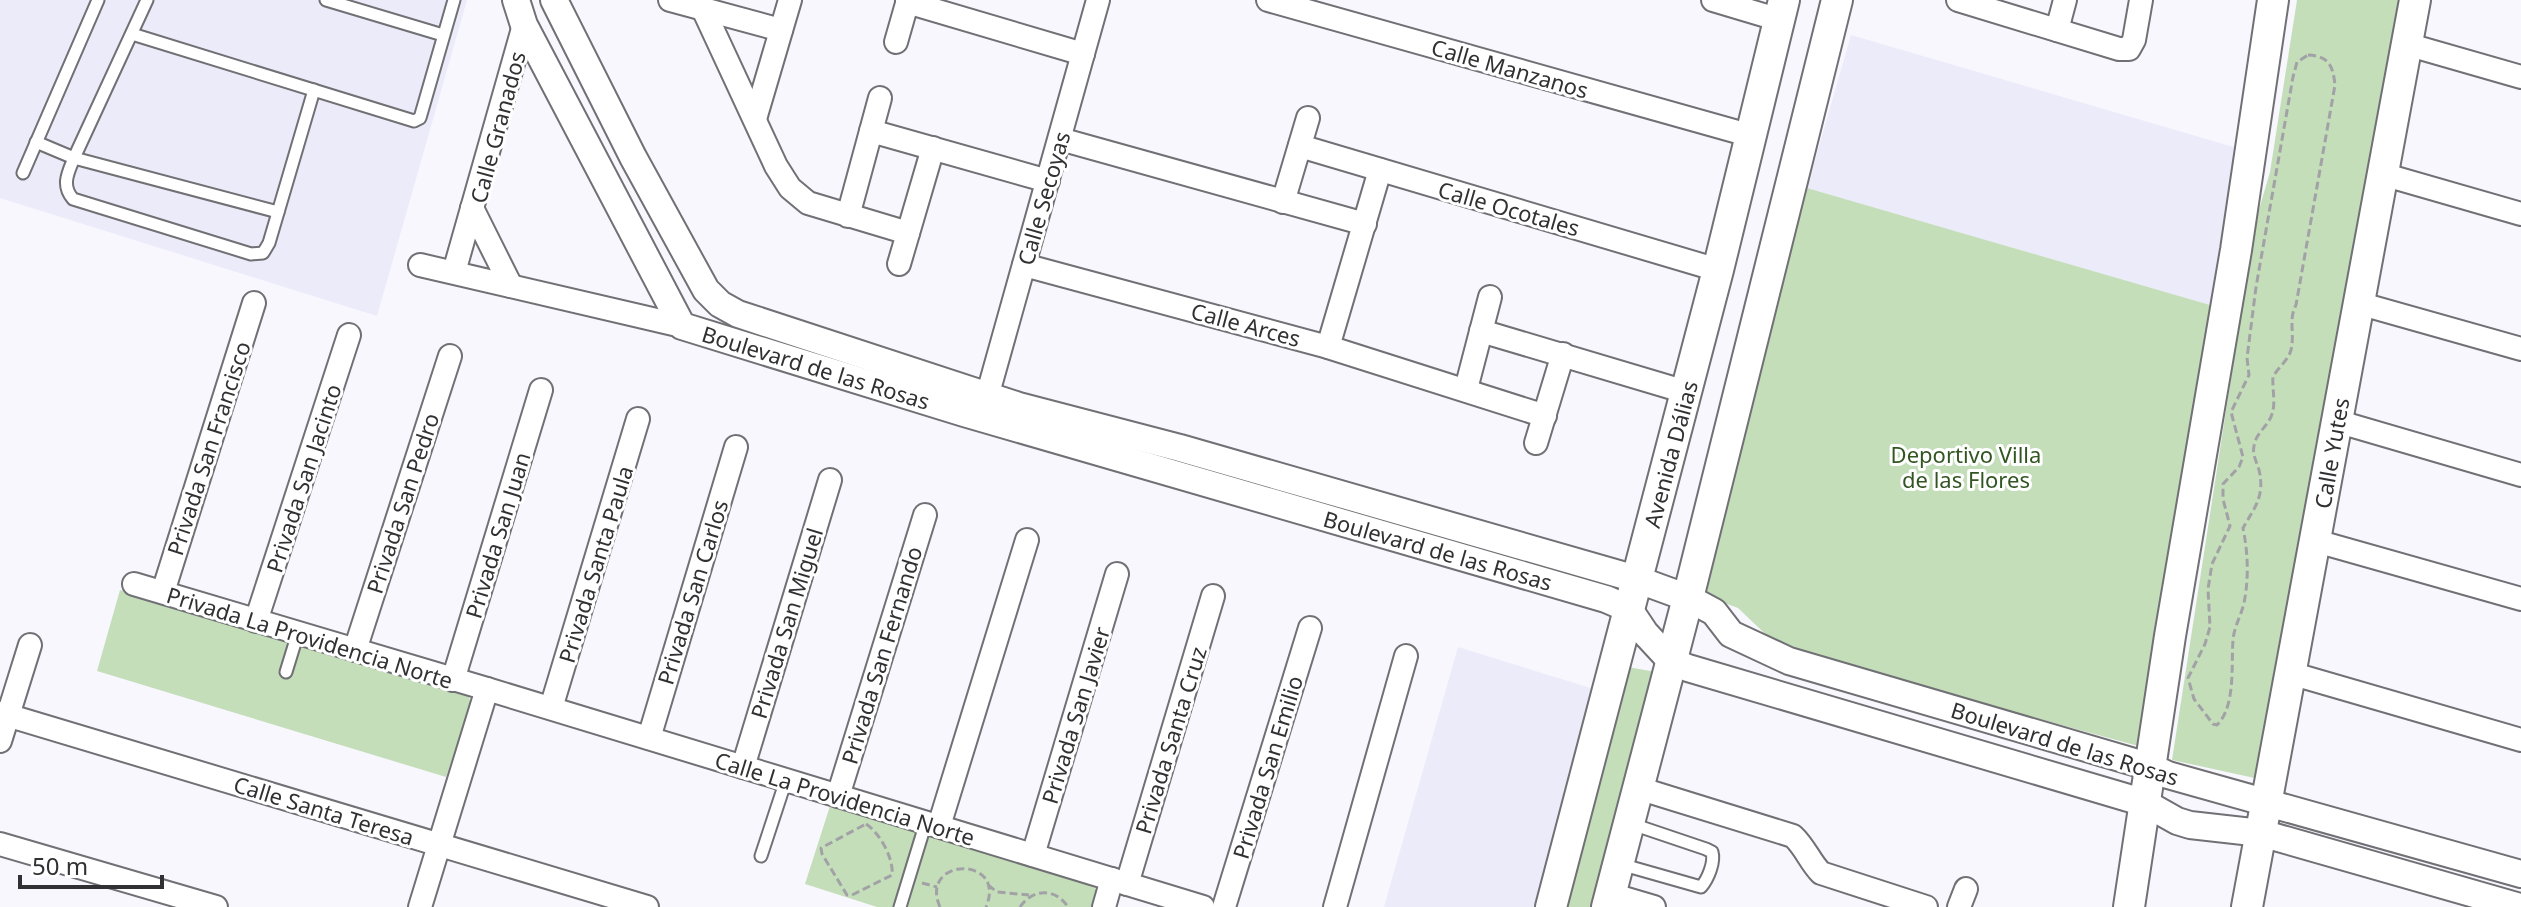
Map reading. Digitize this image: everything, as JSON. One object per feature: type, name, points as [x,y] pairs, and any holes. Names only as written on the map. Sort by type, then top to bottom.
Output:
[{"type":"main road","points":[[1608,900],[1688,598],[1837,0]]},
{"type":"main road","name":"Calle Yutes","points":[[2247,907],[2415,0]]},
{"type":"main road","points":[[2129,907],[2170,636],[2236,250],[2267,153],[2274,1]]},
{"type":"main road","name":"Avenida Dálias","points":[[1551,907],[1718,270],[1782,10]]},
{"type":"street","name":"Boulevard de las Rosas","points":[[554,0],[706,290],[720,304],[738,314],[984,407],[1019,406],[1180,448],[1636,579],[1688,598],[1714,612],[1731,634],[1789,661],[2151,767],[2168,775],[2521,874]]},
{"type":"street","points":[[670,0],[781,30]]},
{"type":"street","points":[[755,119],[790,0]]},
{"type":"street","name":"Calle Secoyas","points":[[984,407],[1098,0]]},
{"type":"street","name":"Calle Manzanos","points":[[1268,0],[1752,136]]},
{"type":"street","points":[[1713,0],[1782,10]]},
{"type":"street","points":[[1958,0],[2119,49],[2129,49],[2134,40],[2141,0]]},
{"type":"street","points":[[2057,30],[2065,0]]},
{"type":"street","points":[[896,42],[908,1],[970,10],[1083,54]]},
{"type":"street","points":[[704,11],[776,166],[790,188],[808,203],[908,233]]},
{"type":"street","name":"Boulevard de las Rosas","points":[[520,12],[682,326],[984,407],[1606,599],[1629,609],[1645,633],[1671,661],[1704,673],[2145,803],[2190,825],[2261,833],[2520,907]]},
{"type":"street","name":"Calle Granados","points":[[511,286],[472,208],[520,12]]},
{"type":"street","points":[[2406,44],[2521,77]]},
{"type":"street","points":[[848,216],[880,98]]},
{"type":"street","points":[[1283,202],[1308,118]]},
{"type":"street","points":[[871,131],[1048,181]]},
{"type":"street","points":[[1060,139],[1365,224]]},
{"type":"street","name":"Calle Ocotales","points":[[1300,146],[1718,270]]},
{"type":"street","points":[[899,264],[933,148]]},
{"type":"street","points":[[1328,347],[1380,170]]},
{"type":"street","points":[[2382,174],[2521,214]]},
{"type":"street","points":[[454,272],[472,208]]},
{"type":"street","points":[[420,265],[682,326]]},
{"type":"street","name":"Calle Arces","points":[[1024,265],[1328,347],[1545,416]]},
{"type":"street","points":[[1466,389],[1490,297]]},
{"type":"street","name":"Privada San Francisco","points":[[163,592],[254,303]]},
{"type":"street","points":[[2358,303],[2521,349]]},
{"type":"street","points":[[1481,331],[1686,392]]},
{"type":"street","name":"Privada San Jacinto","points":[[256,621],[349,335]]},
{"type":"street","points":[[1536,443],[1563,354]]},
{"type":"street","name":"Privada San Pedro","points":[[355,650],[450,356]]},
{"type":"street","name":"Privada San Juan","points":[[453,680],[541,390]]},
{"type":"street","name":"Privada Santa Paula","points":[[551,708],[638,419]]},
{"type":"street","points":[[2336,421],[2521,475]]},
{"type":"street","name":"Privada San Carlos","points":[[649,738],[736,447]]},
{"type":"street","name":"Privada San Miguel","points":[[743,767],[830,480]]},
{"type":"street","name":"Privada San Fernando","points":[[838,796],[925,515]]},
{"type":"street","points":[[932,824],[1027,540]]},
{"type":"street","points":[[2316,541],[2521,599]]},
{"type":"street","name":"Privada San Javier","points":[[1033,855],[1117,574]]},
{"type":"street","name":"Privada La Providencia Norte","points":[[134,584],[487,689]]},
{"type":"street","name":"Privada Santa Cruz","points":[[1104,907],[1120,882],[1213,596]]},
{"type":"street","name":"Privada San Emilio","points":[[1224,907],[1310,628]]},
{"type":"street","points":[[0,741],[4,714],[30,645]]},
{"type":"street","points":[[1335,907],[1406,656]]},
{"type":"street","points":[[2290,673],[2521,740]]},
{"type":"street","points":[[420,907],[487,689]]},
{"type":"street","name":"Calle La Providencia Norte","points":[[487,689],[1203,907]]},
{"type":"street","name":"Calle Santa Teresa","points":[[4,714],[647,907]]},
{"type":"street","points":[[1638,788],[1793,836],[1821,873],[1926,907]]},
{"type":"street","points":[[0,844],[216,907]]},
{"type":"street","points":[[1608,900],[1654,907]]},
{"type":"lane","points":[[23,173],[98,0]]},
{"type":"lane","points":[[147,0],[74,158],[66,180],[67,191],[73,199],[251,254],[263,253],[269,243],[314,90]]},
{"type":"lane","points":[[326,0],[443,35]]},
{"type":"lane","points":[[132,34],[414,121],[420,118],[454,0]]},
{"type":"lane","points":[[36,142],[74,158],[278,212]]},
{"type":"lane","points":[[286,672],[298,633]]},
{"type":"lane","points":[[761,856],[786,780]]},
{"type":"lane","points":[[1618,863],[1701,887],[1706,882],[1714,857],[1706,849],[1629,823]]},
{"type":"lane","points":[[900,907],[932,824]]},
{"type":"path","points":[[2308,55],[2320,56],[2328,60],[2334,69],[2335,85],[2296,305],[2290,317],[2291,351],[2273,377],[2274,410],[2257,434],[2254,445],[2253,452],[2261,478],[2260,493],[2257,507],[2243,528],[2248,576],[2243,606],[2233,635],[2229,697],[2217,725],[2194,699],[2188,678],[2210,627],[2208,589],[2212,564],[2230,526],[2223,499],[2223,484],[2239,467],[2243,457],[2231,412],[2249,375],[2247,358],[2256,287],[2285,117],[2297,62],[2308,55]]},
{"type":"path","points":[[2230,526],[2243,528]]},
{"type":"path","points":[[866,824],[874,830],[893,865],[892,875],[847,895],[822,854],[821,848],[827,843],[866,824]]},
{"type":"path","points":[[940,907],[936,893],[938,884],[950,870],[968,868],[977,871],[997,892],[1032,895],[1049,892],[1058,895],[1068,907]]},
{"type":"path","points":[[986,907],[990,894],[988,885]]},
{"type":"path","points":[[1020,907],[1032,895]]},
{"type":"shaded area","points":[[0,0],[467,0],[377,316],[0,198]]},
{"type":"shaded area","points":[[1851,35],[2237,148],[2217,307],[1807,188]]},
{"type":"shaded area","points":[[1458,647],[1594,689],[1537,907],[1384,907]]},
{"type":"green space","points":[[2297,0],[2405,0],[2259,779],[2172,760],[2255,223],[2270,172]]},
{"type":"green space","name":"Deportivo Villa de las Flores","points":[[1807,188],[2217,307],[2142,747],[1780,648],[1738,608],[1703,595]]},
{"type":"green space","points":[[120,590],[469,697],[471,704],[446,777],[97,671]]},
{"type":"green space","points":[[1628,667],[1656,672],[1598,907],[1566,907]]},
{"type":"green space","points":[[830,806],[1092,886],[1097,890],[1092,907],[877,907],[805,884]]}]
